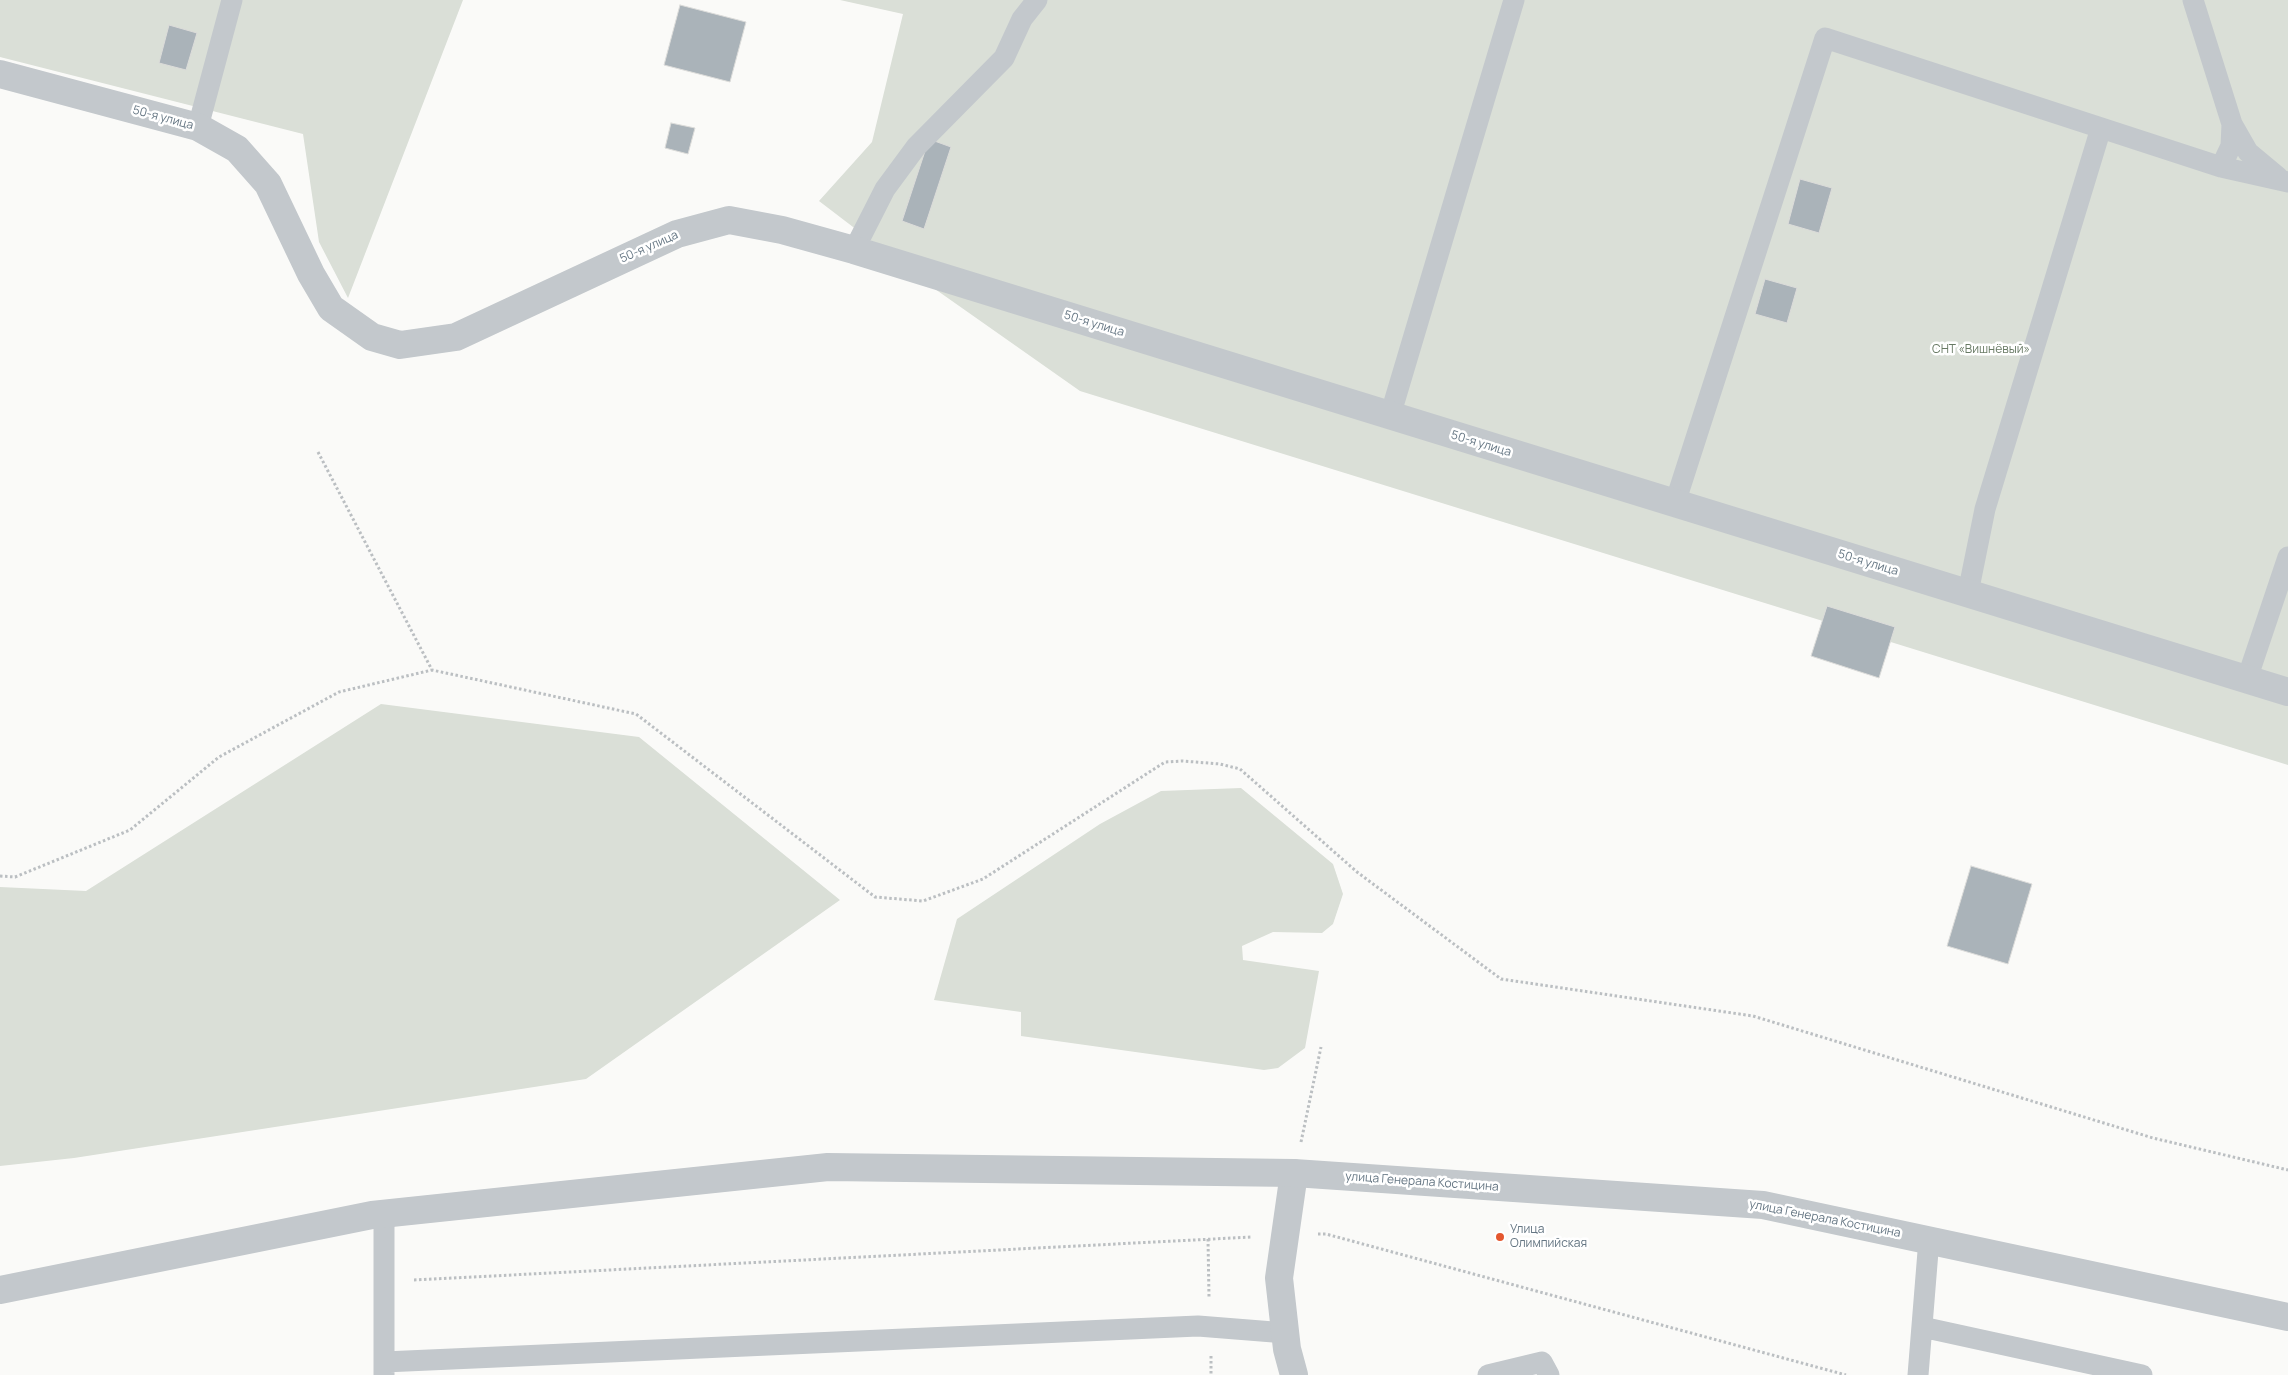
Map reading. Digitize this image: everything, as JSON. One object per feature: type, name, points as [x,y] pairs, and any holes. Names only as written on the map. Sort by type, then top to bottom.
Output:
[{"type":"street","name":"50-я улица","points":[[0,74],[198,128],[238,149],[268,184],[310,274],[331,308],[372,337],[400,345],[456,337],[677,234],[729,220],[782,230],[854,250],[2288,692]]},
{"type":"street","name":"улица Генерала Костицина","points":[[0,1290],[384,1214],[828,1166],[1294,1174],[1763,1204],[2288,1317]]},
{"type":"street","points":[[1294,1174],[1280,1278],[1286,1333],[1294,1375]]},
{"type":"lane","points":[[198,128],[232,0]]},
{"type":"lane","points":[[854,250],[885,189],[916,147],[1004,58],[1022,19],[1037,0]]},
{"type":"lane","points":[[1390,416],[1514,0]]},
{"type":"lane","points":[[2193,0],[2232,124],[2248,152],[2285,181]]},
{"type":"lane","points":[[1675,503],[1825,38],[2221,167],[2285,181]]},
{"type":"lane","points":[[2221,167],[2231,146],[2232,124]]},
{"type":"lane","points":[[1968,594],[1986,509],[2101,128]]},
{"type":"lane","points":[[2247,679],[2288,557]]},
{"type":"lane","points":[[384,1214],[384,1369],[1198,1326],[1286,1333]]},
{"type":"lane","points":[[1918,1375],[1929,1240]]},
{"type":"lane","points":[[1922,1327],[2142,1375]]},
{"type":"lane","points":[[1488,1375],[1542,1362],[1549,1375]]},
{"type":"path","points":[[318,452],[432,670]]},
{"type":"path","points":[[0,876],[15,877],[130,830],[219,757],[339,692],[432,670],[636,714],[875,897],[923,901],[983,879],[1165,762],[1182,761],[1220,764],[1240,769],[1357,872],[1500,979],[1753,1016],[2153,1138],[2288,1170]]},
{"type":"path","points":[[1294,1174],[1321,1048]]},
{"type":"path","points":[[384,1281],[1326,1234],[1846,1375]]},
{"type":"green space","points":[[0,0],[463,0],[348,298],[319,242],[303,134],[0,57]]},
{"type":"green space","name":"СНТ «Вишнёвый»","points":[[840,0],[2288,0],[2288,765],[1080,391],[925,282],[819,201],[872,142],[903,14]]},
{"type":"green space","points":[[381,704],[639,737],[840,900],[586,1079],[74,1158],[0,1166],[0,887],[86,891]]},
{"type":"green space","points":[[1241,788],[1333,864],[1343,894],[1333,924],[1322,933],[1273,932],[1242,946],[1243,960],[1319,971],[1305,1048],[1278,1068],[1264,1070],[1021,1036],[1021,1012],[934,1000],[957,919],[1100,824],[1161,791]]},
{"type":"building","points":[[680,5],[746,22],[730,82],[664,65]]},
{"type":"building","points":[[169,25],[197,33],[186,70],[159,63]]},
{"type":"building","points":[[671,123],[695,128],[688,154],[665,148]]},
{"type":"building","points":[[929,139],[951,147],[924,229],[902,221]]},
{"type":"building","points":[[1800,179],[1832,188],[1819,233],[1788,224]]},
{"type":"building","points":[[1765,279],[1797,288],[1787,323],[1755,314]]},
{"type":"building","points":[[1827,606],[1895,627],[1879,678],[1811,656]]},
{"type":"building","points":[[1971,866],[2032,884],[2008,964],[1947,946]]},
{"type":"place","name":"Улица Олимпийская","points":[[1500,1237]]}]
